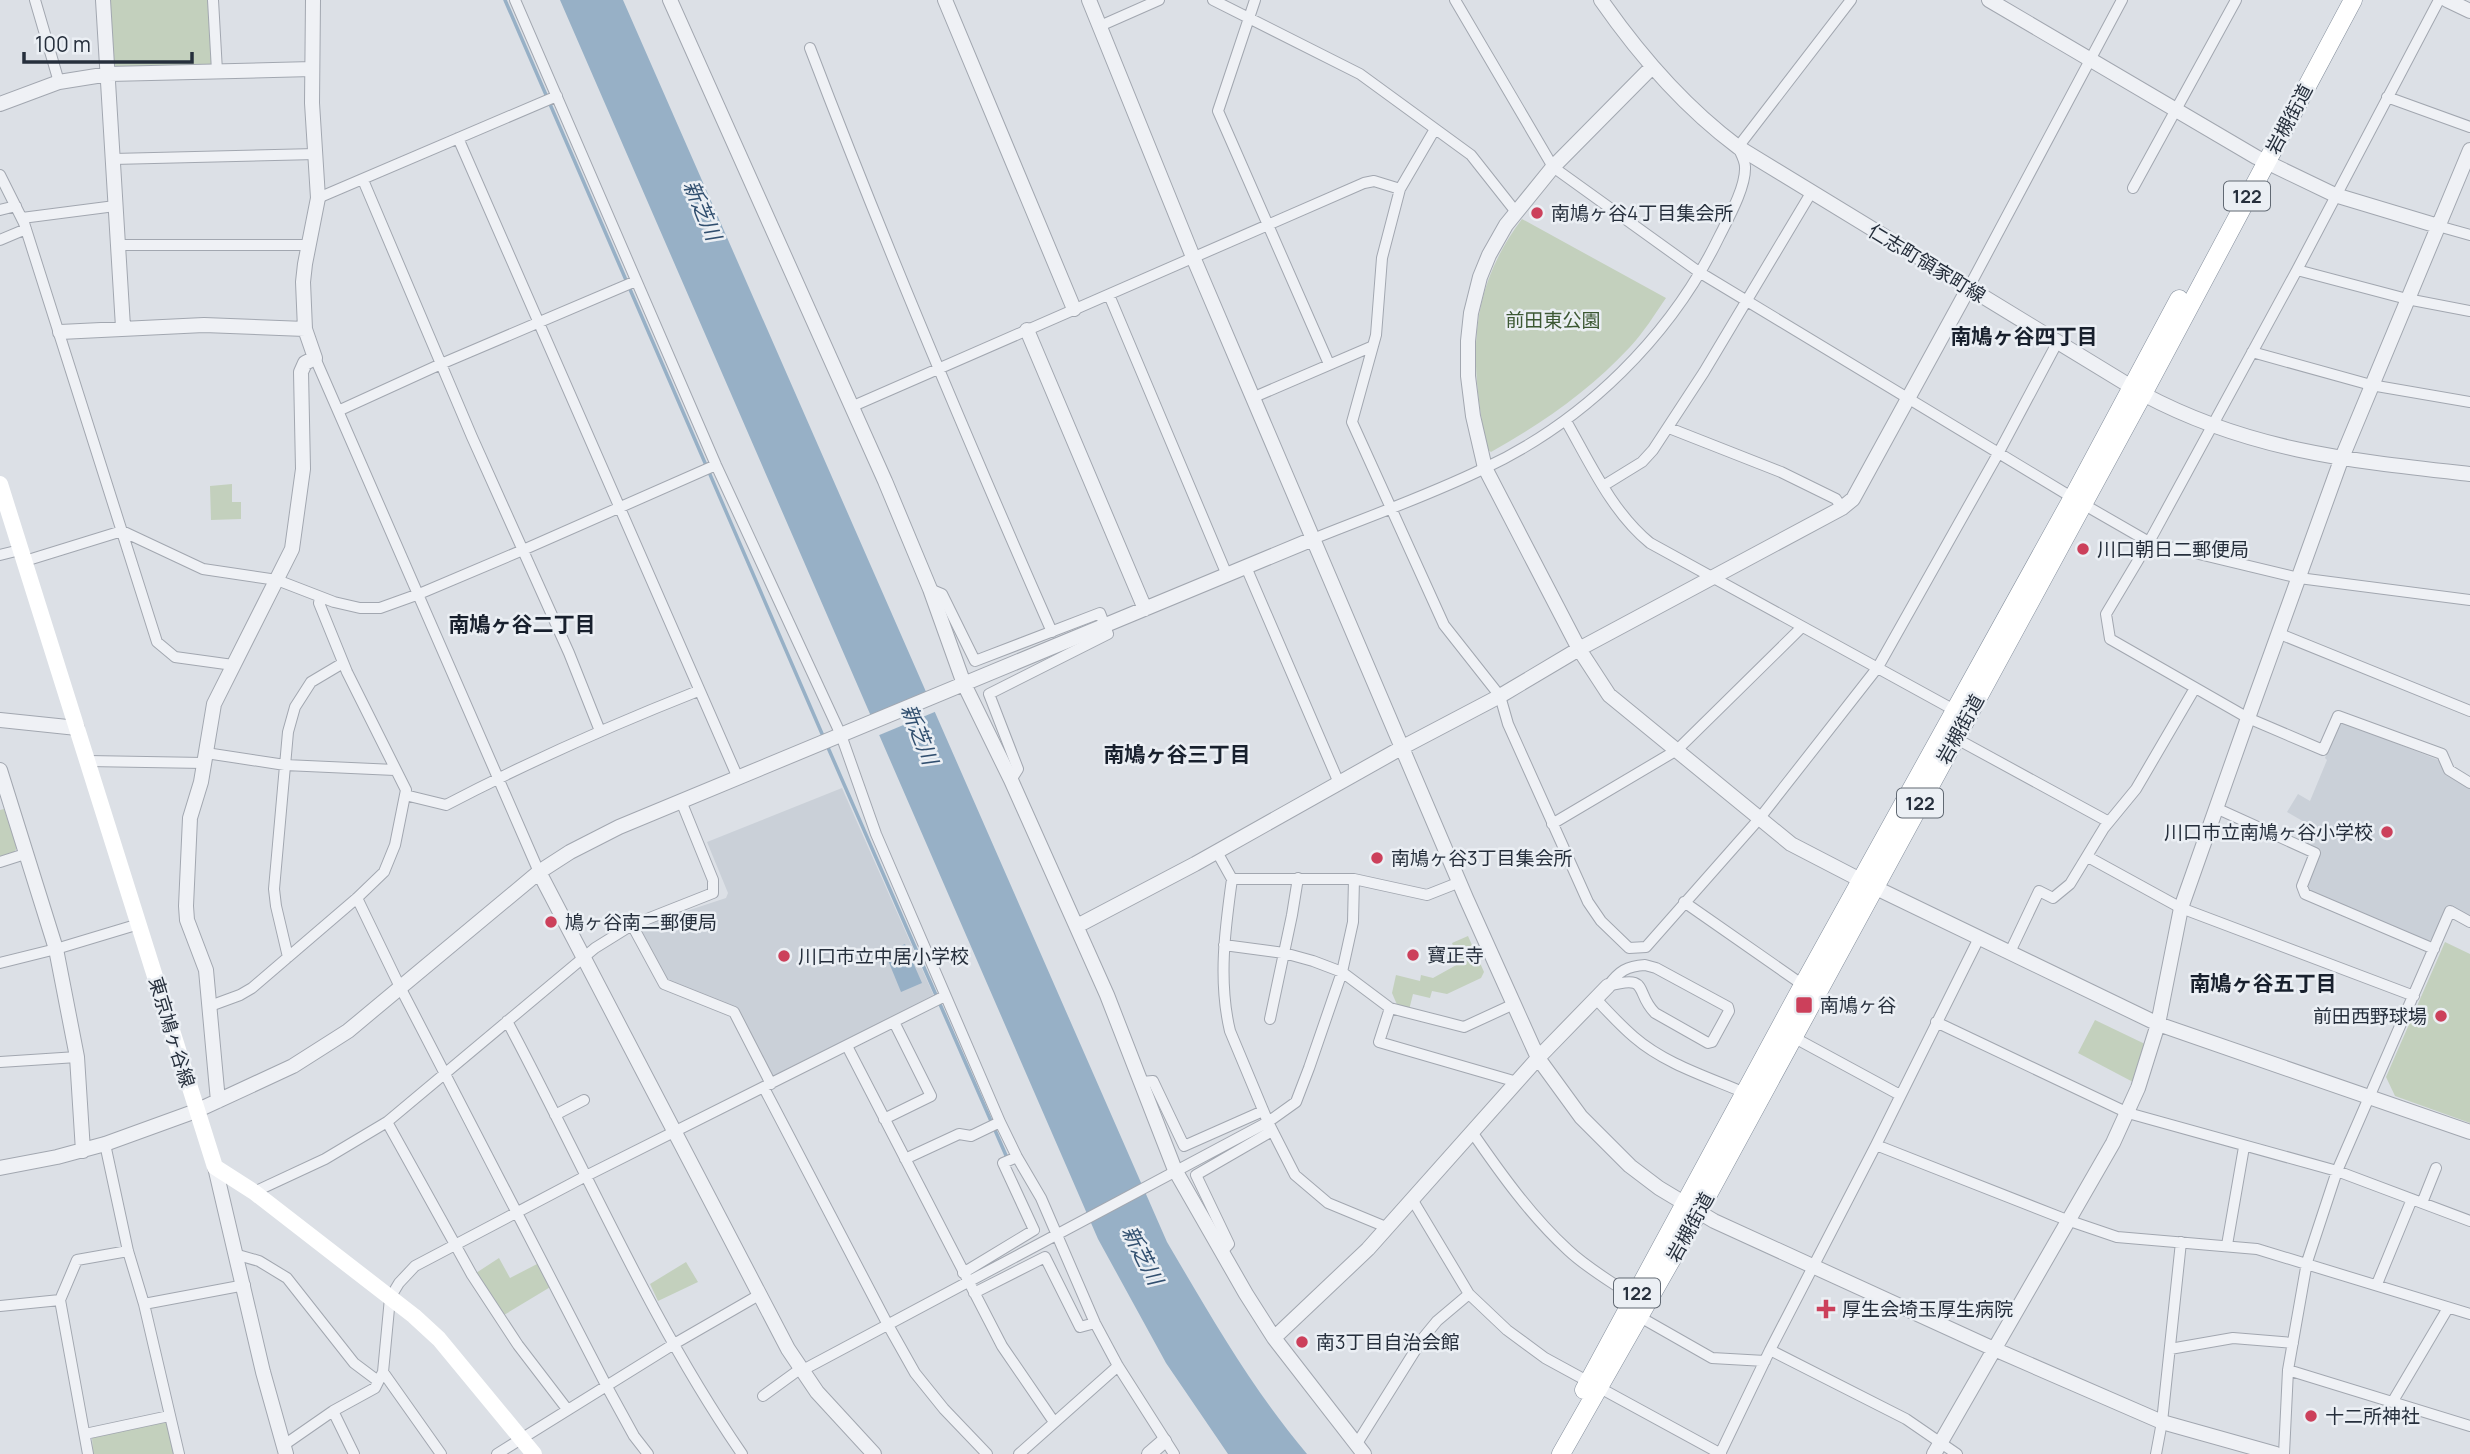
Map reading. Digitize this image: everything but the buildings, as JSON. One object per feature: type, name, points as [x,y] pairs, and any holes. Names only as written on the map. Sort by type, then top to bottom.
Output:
[{"type":"highway","name":"岩槻街道","points":[[2261,160],[2339,0]]},
{"type":"highway","name":"岩槻街道","points":[[1548,1454],[1640,1317],[1745,1093],[1803,985],[1868,884],[1955,737],[2261,160],[2353,0]]},
{"type":"highway","name":"岩槻街道","points":[[1561,1454],[1635,1298],[1793,1037],[1956,711],[2078,501]]},
{"type":"main road","name":"東京鳩ヶ谷線","points":[[0,484],[215,1167]]},
{"type":"main road","points":[[215,1167],[254,1192],[414,1315],[439,1339],[534,1454]]},
{"type":"street","points":[[35,0],[60,82]]},
{"type":"street","points":[[103,0],[123,327]]},
{"type":"street","points":[[213,0],[217,71]]},
{"type":"street","points":[[313,0],[312,69],[318,198],[303,282],[305,329],[314,358],[539,872],[758,1295],[801,1370],[869,1453]]},
{"type":"street","points":[[515,0],[716,465],[844,733],[876,834],[1000,1122],[1041,1198],[1095,1323],[1118,1366],[1174,1454]]},
{"type":"street","points":[[670,0],[930,589],[961,686],[1011,780],[1077,926],[1142,1082],[1175,1170],[1274,1338],[1360,1450],[1423,1338],[1437,1321],[1469,1294]]},
{"type":"street","points":[[944,0],[1074,309]]},
{"type":"street","points":[[1089,0],[1252,398],[1460,882],[1538,1058],[1560,1091],[1603,1141],[1630,1166],[1691,1209],[1994,1349],[2162,1422],[2276,1454]]},
{"type":"street","points":[[1100,26],[1159,0]]},
{"type":"street","points":[[1213,0],[1360,74],[1471,155],[1516,212]]},
{"type":"street","points":[[1255,0],[1218,111],[1329,364]]},
{"type":"street","points":[[1455,0],[1553,167],[1699,272],[2078,501],[2149,542],[2299,578],[2470,600]]},
{"type":"street","name":"仁志町領家町線","points":[[1601,0],[1651,67],[1696,113],[1738,147],[2138,391],[2211,426],[2275,446],[2341,460],[2470,474]]},
{"type":"street","points":[[0,1168],[83,1151],[196,1111],[263,1081],[320,1050],[348,1031],[539,872],[600,836],[1485,468],[1528,445],[1566,421],[1627,366],[1670,316],[1715,246],[1742,184],[1745,170],[1738,147],[1851,0]]},
{"type":"street","points":[[1989,0],[2261,160],[2335,195],[2470,235]]},
{"type":"street","points":[[1077,926],[1217,852],[1403,747],[1500,696],[1579,649],[1842,508],[1853,499],[2122,0]]},
{"type":"street","points":[[2133,188],[2236,0]]},
{"type":"street","points":[[2439,0],[2297,270],[2149,542],[2106,614],[2110,639],[2248,718],[2323,750],[2338,716],[2442,754],[2449,770],[2470,783]]},
{"type":"street","points":[[2447,0],[2470,11]]},
{"type":"street","points":[[810,48],[937,370],[1052,632]]},
{"type":"street","points":[[1651,67],[1553,167],[1516,212],[1489,255],[1480,277],[1471,313],[1468,341],[1468,376],[1473,416],[1485,468],[1579,649],[1609,695],[1791,844],[1868,884],[2158,1024],[2470,1132]]},
{"type":"street","points":[[0,104],[60,82],[109,74],[312,69]]},
{"type":"street","points":[[318,198],[557,96]]},
{"type":"street","points":[[2387,97],[2470,127]]},
{"type":"street","points":[[1435,129],[1400,189],[1382,258],[1373,345],[1352,422],[1444,625],[1500,696],[1508,724],[1588,902],[1601,921],[1629,948],[1646,947],[1759,818],[1878,667],[1999,453],[2057,343]]},
{"type":"street","points":[[458,138],[738,778]]},
{"type":"street","points":[[1937,1448],[2128,1113],[2158,1024],[2181,908],[2248,718],[2341,460],[2470,150]]},
{"type":"street","points":[[113,159],[316,154]]},
{"type":"street","points":[[0,174],[24,224],[157,642],[175,657],[233,665]]},
{"type":"street","points":[[363,180],[600,731]]},
{"type":"street","points":[[851,407],[1364,183],[1374,181],[1400,189]]},
{"type":"street","points":[[1603,486],[1642,462],[1668,428],[1811,193]]},
{"type":"street","points":[[0,210],[16,206]]},
{"type":"street","points":[[0,240],[24,224],[115,206]]},
{"type":"street","points":[[119,245],[309,245]]},
{"type":"street","points":[[2297,270],[2407,299],[2470,311]]},
{"type":"street","points":[[338,411],[441,363],[636,281]]},
{"type":"street","points":[[1110,295],[1227,575]]},
{"type":"street","points":[[60,332],[204,325],[305,329]]},
{"type":"street","points":[[1027,330],[1145,609]]},
{"type":"street","points":[[1252,398],[1373,345]]},
{"type":"street","points":[[2252,352],[2371,385],[2470,402]]},
{"type":"street","points":[[218,1101],[206,970],[187,920],[185,893],[190,818],[205,758],[214,704],[292,549],[303,469],[302,368],[314,358]]},
{"type":"street","points":[[1566,421],[1603,486],[1633,529],[1650,543],[1956,711]]},
{"type":"street","points":[[1668,428],[1781,472],[1836,499],[1842,508]]},
{"type":"street","points":[[0,555],[22,555],[122,531],[203,569],[277,580],[334,602],[369,608],[389,605],[419,594],[716,465]]},
{"type":"street","points":[[1246,567],[1339,783]]},
{"type":"street","points":[[930,589],[942,593],[975,661],[1100,613],[1108,634],[989,694],[1018,769],[1011,780]]},
{"type":"street","points":[[210,1006],[252,988],[289,957],[384,872],[396,845],[405,790],[343,663],[319,603],[320,597]]},
{"type":"street","points":[[1552,824],[1677,750],[1802,626]]},
{"type":"street","points":[[2280,634],[2470,711]]},
{"type":"street","points":[[289,957],[274,889],[288,733],[300,698],[311,682],[343,663]]},
{"type":"street","points":[[2010,952],[2039,891],[2053,898],[2070,884],[2109,822],[2136,789],[2195,688]]},
{"type":"street","points":[[405,795],[446,805],[499,777],[600,731],[698,691]]},
{"type":"street","points":[[0,720],[77,729]]},
{"type":"street","points":[[1955,737],[2109,822]]},
{"type":"street","points":[[88,761],[205,758],[395,770]]},
{"type":"street","points":[[0,770],[56,949],[77,1057],[83,1151]]},
{"type":"street","points":[[254,1192],[326,1159],[387,1122],[584,956],[632,925],[708,895],[715,888],[681,801]]},
{"type":"street","points":[[2217,809],[2315,853],[2302,886],[2305,894],[2434,949]]},
{"type":"street","points":[[1217,852],[1231,878],[1224,945],[1227,1016],[1230,1031],[1270,1127],[1296,1175],[1308,1188],[1328,1203],[1386,1227]]},
{"type":"street","points":[[0,862],[25,854]]},
{"type":"street","points":[[2088,857],[2181,908],[2414,996]]},
{"type":"street","points":[[1231,878],[1354,878],[1427,895],[1460,882]]},
{"type":"street","points":[[1270,1019],[1298,878]]},
{"type":"street","points":[[1222,1252],[1229,1244],[1196,1175],[1270,1127],[1296,1102],[1342,972],[1353,922],[1354,878]]},
{"type":"street","points":[[357,898],[400,987],[606,1385],[634,1436],[648,1454]]},
{"type":"street","points":[[1684,902],[1803,985]]},
{"type":"street","points":[[2284,1454],[2288,1370],[2306,1262],[2337,1171],[2450,911],[2470,922]]},
{"type":"street","points":[[0,963],[139,924]]},
{"type":"street","points":[[632,925],[664,984],[734,1012],[768,1086],[888,1325],[915,1373],[944,1409],[987,1454]]},
{"type":"street","points":[[1412,1199],[1469,1294],[1507,1330],[1545,1358],[1720,1454],[1979,937]]},
{"type":"street","points":[[1224,945],[1284,953],[1342,972],[1390,1008],[1464,1027],[1514,1004]]},
{"type":"street","points":[[1274,1338],[1368,1248],[1617,973],[1626,968],[1645,965],[1656,968],[1728,1007],[1729,1011],[1712,1042],[1708,1043],[1655,1013],[1648,1006],[1641,986],[1623,982],[1608,986]]},
{"type":"street","points":[[1641,986],[1656,968]]},
{"type":"street","points":[[215,1167],[245,1285],[263,1372],[285,1450],[333,1411],[375,1388],[380,1376],[390,1298],[399,1283],[415,1266],[586,1176],[945,996]]},
{"type":"street","points":[[1596,999],[1635,1038],[1649,1048],[1679,1065],[1745,1093]]},
{"type":"street","points":[[1390,1008],[1379,1042],[1517,1082]]},
{"type":"street","points":[[507,1021],[674,1343],[711,1408],[742,1454]]},
{"type":"street","points":[[884,1119],[931,1096],[894,1022]]},
{"type":"street","points":[[1936,1022],[2128,1113],[2337,1171],[2470,1221]]},
{"type":"street","points":[[1793,1037],[1900,1095]]},
{"type":"street","points":[[848,1046],[1002,1346],[1054,1422]]},
{"type":"street","points":[[0,1062],[77,1057]]},
{"type":"street","points":[[1142,1082],[1153,1081],[1184,1146],[1263,1111]]},
{"type":"street","points":[[555,1115],[584,1100]]},
{"type":"street","points":[[387,1122],[453,1245],[518,1345],[567,1409]]},
{"type":"street","points":[[905,1159],[959,1134],[971,1136],[1000,1122]]},
{"type":"street","points":[[965,1278],[1057,1234],[1175,1170],[1270,1127]]},
{"type":"street","points":[[1472,1132],[1508,1185],[1567,1249],[1635,1298]]},
{"type":"street","points":[[105,1144],[128,1251],[144,1304],[179,1454]]},
{"type":"street","points":[[1876,1145],[2117,1237],[2257,1249],[2470,1314]]},
{"type":"street","points":[[2227,1245],[2244,1147]]},
{"type":"street","points":[[762,1396],[801,1370],[888,1325],[965,1278],[1034,1230],[1003,1163],[1017,1157]]},
{"type":"street","points":[[2377,1284],[2436,1168]]},
{"type":"street","points":[[2156,1454],[2162,1422],[2181,1242]]},
{"type":"street","points":[[88,1454],[60,1300],[77,1260],[128,1251]]},
{"type":"street","points":[[237,1255],[259,1261],[287,1278],[354,1363],[394,1385],[441,1454]]},
{"type":"street","points":[[974,1293],[1045,1257],[1080,1326],[1095,1323]]},
{"type":"street","points":[[144,1304],[245,1285]]},
{"type":"street","points":[[497,1454],[674,1343],[758,1295]]},
{"type":"street","points":[[0,1306],[60,1300]]},
{"type":"street","points":[[2393,1401],[2448,1308]]},
{"type":"street","points":[[1640,1317],[1712,1358],[1765,1361]]},
{"type":"street","points":[[2170,1349],[2234,1338],[2293,1343]]},
{"type":"street","points":[[1770,1350],[1906,1419],[1937,1448],[1956,1454]]},
{"type":"street","points":[[1019,1454],[1118,1366]]},
{"type":"street","points":[[2288,1370],[2470,1426]]},
{"type":"street","points":[[333,1411],[354,1454]]},
{"type":"street","points":[[85,1434],[169,1416]]},
{"type":"street","points":[[1149,1454],[1164,1441]]},
{"type":"shaded area","name":"川口市立南鳩ヶ谷小学校","points":[[2340,724],[2347,724],[2441,761],[2470,788],[2470,916],[2458,910],[2428,943],[2308,891],[2306,886],[2321,851],[2301,841],[2306,823],[2287,812],[2298,794],[2310,801]]},
{"type":"shaded area","name":"川口市立中居小学校","points":[[842,788],[934,996],[777,1077],[771,1075],[736,1008],[666,981],[639,931],[641,926],[726,898],[728,893],[707,842]]},
{"type":"green space","points":[[110,0],[209,0],[213,63],[117,67],[113,64]]},
{"type":"green space","name":"前田東公園","points":[[1522,219],[1666,298],[1635,341],[1615,363],[1547,417],[1491,452],[1487,449],[1477,387],[1477,329],[1491,274]]},
{"type":"green space","points":[[232,484],[232,502],[241,502],[241,519],[211,520],[210,486]]},
{"type":"green space","points":[[4,809],[17,848],[14,852],[0,857],[0,810]]},
{"type":"green space","points":[[1468,936],[1484,972],[1481,978],[1447,994],[1432,991],[1430,998],[1413,994],[1409,1010],[1398,1007],[1392,993],[1396,975],[1420,981],[1421,975],[1433,978],[1460,963],[1452,943]]},
{"type":"green space","name":"前田西野球場","points":[[2445,942],[2470,954],[2470,1123],[2395,1096],[2386,1077]]},
{"type":"green space","points":[[2095,1020],[2145,1044],[2133,1082],[2078,1053]]},
{"type":"green space","points":[[499,1258],[510,1278],[539,1263],[552,1286],[504,1315],[476,1273]]},
{"type":"green space","points":[[686,1262],[698,1282],[658,1301],[650,1284]]},
{"type":"green space","points":[[164,1421],[167,1423],[174,1454],[93,1454],[92,1437]]},
{"type":"water","name":"新芝川","points":[[560,0],[623,0],[1167,1242],[1250,1378],[1307,1454],[1228,1454],[1166,1363],[1098,1239]]},
{"type":"water","points":[[905,944],[922,983],[901,992],[885,953]]},
{"type":"pier","points":[[929,691],[937,711],[877,736],[868,717]]},
{"type":"waterway","points":[[505,0],[823,736]]},
{"type":"waterway","points":[[826,743],[1008,1160]]},
{"type":"place","name":"南鳩ヶ谷4丁目集会所","points":[[1537,213]]},
{"type":"place","name":"川口朝日二郵便局","points":[[2083,549]]},
{"type":"place","name":"川口市立南鳩ヶ谷小学校","points":[[2387,832]]},
{"type":"place","name":"南鳩ヶ谷3丁目集会所","points":[[1377,858]]},
{"type":"place","name":"鳩ヶ谷南二郵便局","points":[[551,922]]},
{"type":"place","name":"寶正寺","points":[[1413,955]]},
{"type":"place","name":"川口市立中居小学校","points":[[784,956]]},
{"type":"place","name":"南鳩ヶ谷","points":[[1804,1005]]},
{"type":"place","name":"前田西野球場","points":[[2441,1016]]},
{"type":"place","name":"厚生会埼玉厚生病院","points":[[1826,1309]]},
{"type":"place","name":"南3丁目自治会館","points":[[1302,1342]]},
{"type":"place","name":"十二所神社","points":[[2311,1416]]},
{"type":"district","name":"南鳩ヶ谷四丁目","points":[[2024,336]]},
{"type":"district","name":"南鳩ヶ谷二丁目","points":[[522,624]]},
{"type":"district","name":"南鳩ヶ谷三丁目","points":[[1177,754]]},
{"type":"district","name":"南鳩ヶ谷五丁目","points":[[2263,983]]}]
